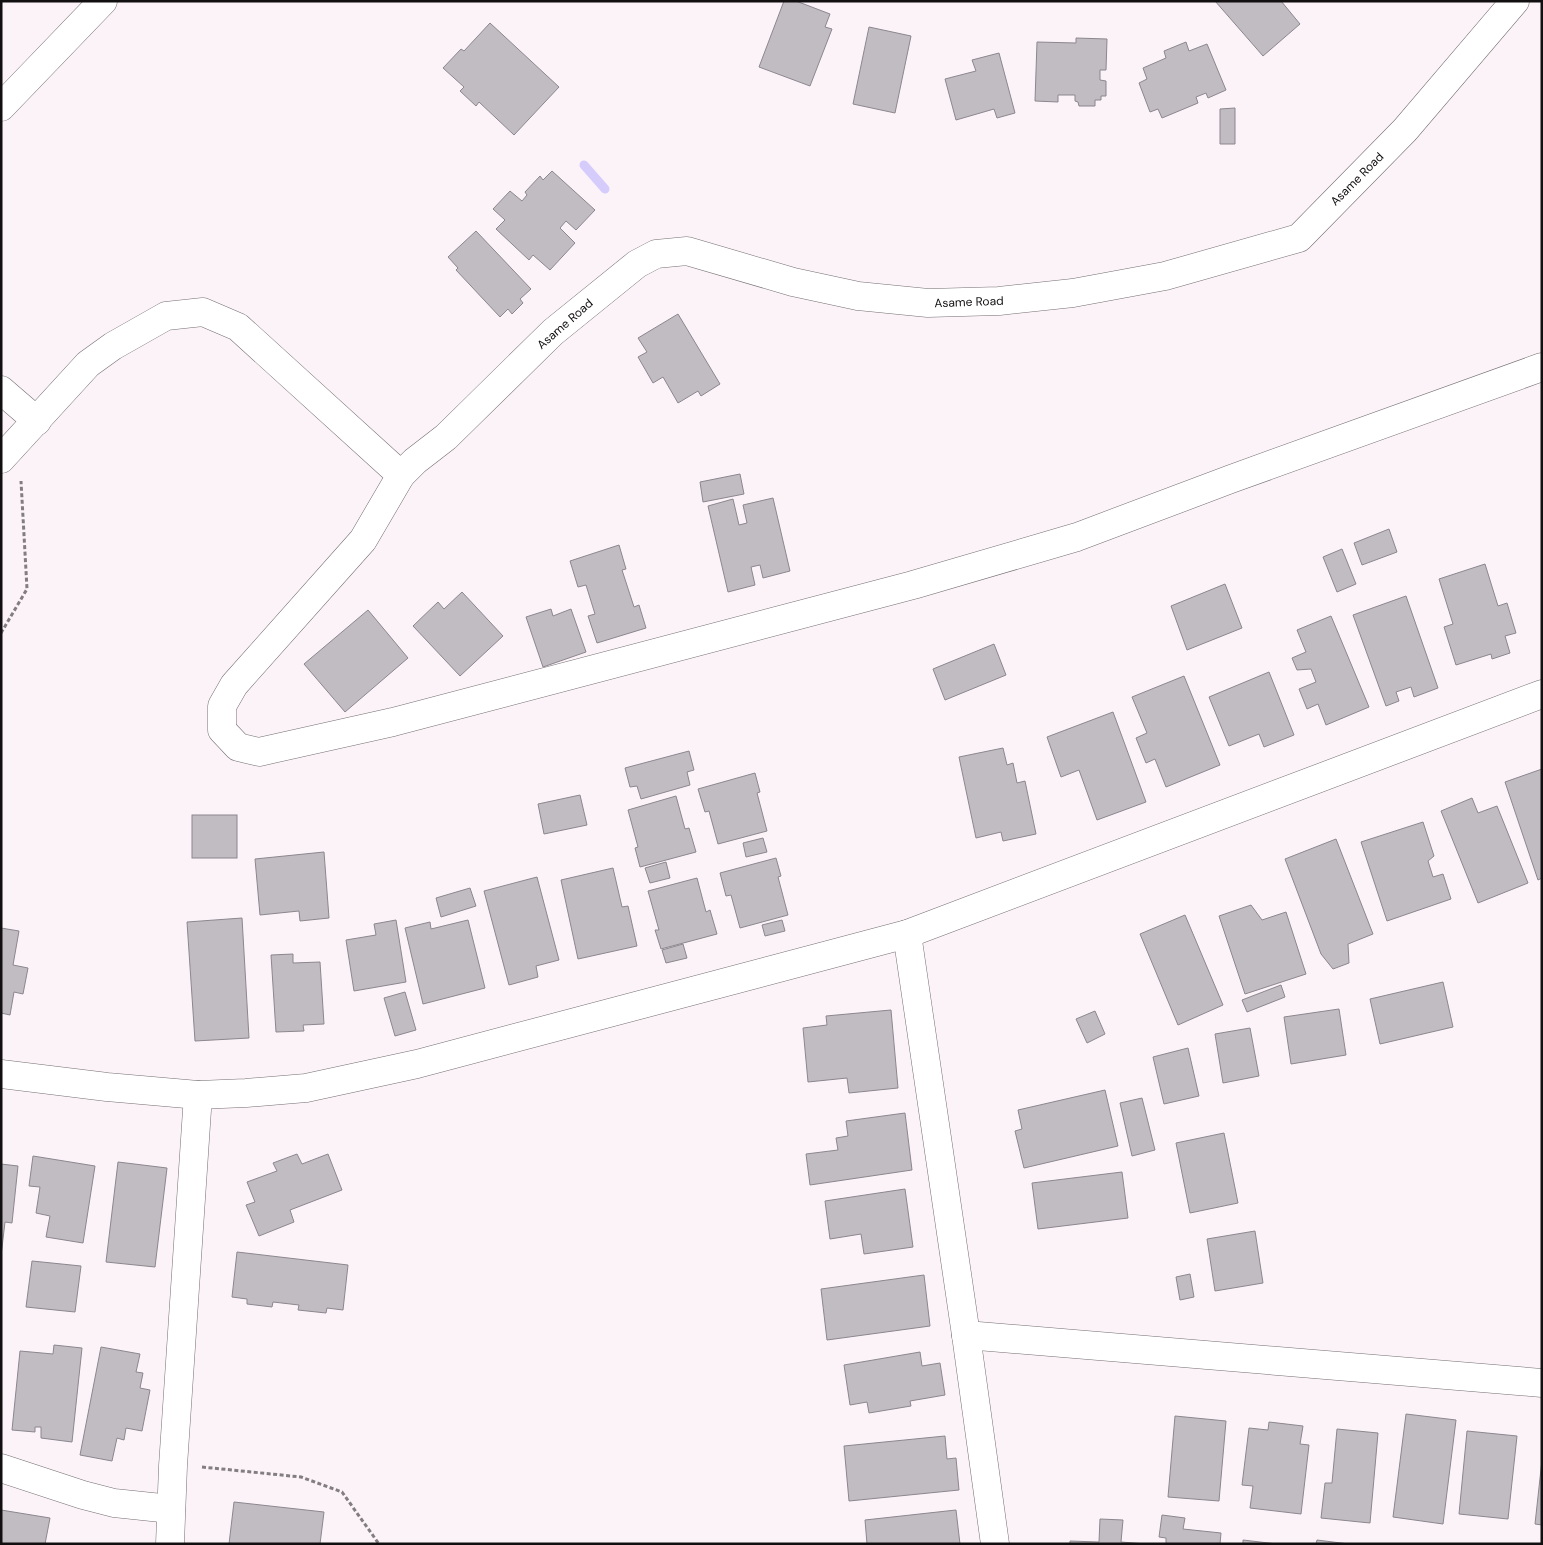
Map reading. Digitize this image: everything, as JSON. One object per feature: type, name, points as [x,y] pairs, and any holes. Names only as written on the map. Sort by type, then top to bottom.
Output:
[{"type":"street","points":[[1,107],[103,1]]},
{"type":"street","name":"Asame Road","points":[[1515,1],[1405,130],[1299,238],[1165,276],[1073,293],[999,301],[928,303],[858,296],[793,282],[687,251],[656,254],[637,264],[553,332],[446,437],[415,461],[401,475],[364,540],[234,685],[222,706],[222,730],[238,747],[259,752],[393,722],[923,582],[1077,537],[1231,479],[1542,367]]},
{"type":"street","points":[[11,467],[37,421],[88,364],[113,346],[166,316],[203,312],[238,327],[401,475]]},
{"type":"street","points":[[1,390],[37,421]]},
{"type":"street","points":[[1,1074],[108,1088],[198,1095],[306,1088],[417,1064],[906,934],[1542,694]]},
{"type":"street","points":[[906,934],[995,1544]]},
{"type":"street","points":[[170,1544],[173,1466],[198,1095]]},
{"type":"street","points":[[966,1335],[1542,1384]]},
{"type":"street","points":[[1,1468],[83,1495],[114,1503],[171,1509]]},
{"type":"path","points":[[1,634],[27,589],[11,467]]},
{"type":"path","points":[[173,1466],[208,1467],[301,1477],[342,1492],[379,1544]]},
{"type":"building","points":[[784,1],[796,1],[830,14],[825,27],[832,29],[810,86],[759,67]]},
{"type":"building","points":[[1215,1],[1281,1],[1300,24],[1263,56]]},
{"type":"building","points":[[490,23],[559,87],[514,135],[479,102],[476,106],[460,91],[464,87],[443,68],[461,49],[464,51]]},
{"type":"building","points":[[869,27],[911,36],[895,113],[853,104]]},
{"type":"building","points":[[1076,38],[1107,39],[1106,70],[1100,70],[1100,80],[1106,81],[1106,96],[1101,96],[1101,100],[1095,100],[1095,106],[1079,106],[1078,102],[1075,101],[1075,95],[1058,95],[1058,102],[1035,101],[1037,42],[1076,43]]},
{"type":"building","points":[[1186,42],[1189,51],[1207,44],[1226,90],[1208,98],[1206,93],[1196,97],[1198,103],[1162,118],[1158,109],[1150,112],[1139,83],[1147,79],[1143,68],[1166,58],[1164,51]]},
{"type":"building","points":[[999,53],[1015,113],[997,118],[994,109],[956,120],[945,79],[976,71],[972,60]]},
{"type":"building","points":[[1235,108],[1235,144],[1220,144],[1220,109]]},
{"type":"building","points":[[552,171],[595,210],[576,230],[566,221],[560,228],[575,243],[550,270],[533,255],[529,260],[496,229],[505,220],[493,209],[510,191],[522,201],[527,195],[525,192],[540,176],[543,180]]},
{"type":"building","points":[[476,231],[531,289],[520,299],[523,303],[512,314],[508,309],[500,317],[456,270],[458,268],[448,257]]},
{"type":"building","points":[[678,314],[720,384],[701,396],[698,391],[678,403],[663,377],[653,383],[638,357],[647,352],[638,338]]},
{"type":"building","points":[[740,474],[744,494],[703,502],[700,482]]},
{"type":"building","points":[[773,498],[790,571],[763,578],[760,565],[751,567],[755,585],[728,592],[708,506],[733,499],[739,525],[747,523],[743,505]]},
{"type":"building","points":[[1389,529],[1397,552],[1362,565],[1354,543]]},
{"type":"building","points":[[619,545],[626,569],[622,570],[634,607],[639,605],[646,628],[597,643],[588,616],[595,614],[586,585],[578,587],[570,561]]},
{"type":"building","points":[[1342,549],[1356,584],[1337,592],[1323,557]]},
{"type":"building","points":[[1485,564],[1498,606],[1507,603],[1516,633],[1505,636],[1510,653],[1492,659],[1491,654],[1456,665],[1444,627],[1453,624],[1439,579]]},
{"type":"building","points":[[1225,584],[1242,628],[1187,650],[1171,606]]},
{"type":"building","points":[[462,592],[503,636],[460,676],[413,626],[438,602],[444,609]]},
{"type":"building","points":[[1406,596],[1438,688],[1414,697],[1411,687],[1396,692],[1399,701],[1386,706],[1353,615]]},
{"type":"building","points":[[551,609],[553,616],[571,609],[586,652],[543,667],[526,617]]},
{"type":"building","points":[[368,610],[408,658],[345,712],[304,664]]},
{"type":"building","points":[[1331,616],[1369,707],[1326,725],[1318,704],[1307,709],[1299,689],[1316,682],[1311,669],[1297,670],[1292,658],[1306,652],[1297,630]]},
{"type":"building","points":[[994,644],[1006,675],[945,700],[933,669]]},
{"type":"building","points":[[1269,672],[1294,735],[1264,747],[1259,734],[1229,746],[1209,697]]},
{"type":"building","points":[[1184,676],[1220,765],[1166,787],[1155,759],[1146,763],[1136,738],[1147,733],[1132,697]]},
{"type":"building","points":[[1113,712],[1146,802],[1097,820],[1079,770],[1061,777],[1047,737]]},
{"type":"building","points":[[1003,748],[1007,765],[1013,763],[1017,783],[1025,781],[1036,834],[1003,841],[1001,832],[976,838],[959,757]]},
{"type":"building","points":[[689,751],[694,770],[687,772],[690,785],[641,799],[637,786],[630,787],[625,768]]},
{"type":"building","points":[[1542,769],[1542,878],[1538,880],[1505,782]]},
{"type":"building","points":[[755,773],[760,792],[757,793],[767,831],[718,844],[709,811],[705,812],[698,789]]},
{"type":"building","points":[[580,795],[587,825],[544,834],[538,804]]},
{"type":"building","points":[[676,796],[685,829],[689,828],[696,852],[640,867],[635,848],[638,847],[628,810]]},
{"type":"building","points":[[1472,798],[1478,813],[1497,806],[1528,883],[1478,903],[1441,811]]},
{"type":"building","points":[[192,815],[237,815],[237,858],[192,858]]},
{"type":"building","points":[[1423,822],[1434,856],[1428,861],[1433,877],[1443,874],[1451,899],[1387,921],[1361,842]]},
{"type":"building","points":[[763,838],[767,852],[746,857],[743,843]]},
{"type":"building","points":[[1336,839],[1373,934],[1348,944],[1349,963],[1333,969],[1321,954],[1285,859]]},
{"type":"building","points":[[324,852],[329,918],[300,921],[299,911],[260,915],[255,859]]},
{"type":"building","points":[[776,858],[781,876],[778,877],[788,915],[740,928],[731,895],[726,896],[720,873]]},
{"type":"building","points":[[666,862],[670,878],[650,883],[645,868]]},
{"type":"building","points":[[613,868],[622,907],[628,906],[637,946],[578,959],[561,880]]},
{"type":"building","points":[[537,877],[559,960],[536,966],[538,977],[509,985],[484,891]]},
{"type":"building","points":[[697,878],[706,912],[710,910],[717,934],[661,949],[655,930],[659,930],[648,891]]},
{"type":"building","points":[[470,888],[476,906],[441,917],[436,898]]},
{"type":"building","points":[[1251,905],[1262,920],[1286,912],[1306,974],[1245,994],[1219,916]]},
{"type":"building","points":[[1185,915],[1223,1005],[1178,1025],[1140,934]]},
{"type":"building","points":[[242,918],[249,1038],[195,1041],[187,922]]},
{"type":"building","points":[[396,920],[406,982],[354,991],[346,940],[376,935],[374,924]]},
{"type":"building","points":[[468,920],[485,988],[423,1004],[405,928],[430,922],[431,929]]},
{"type":"building","points":[[782,920],[785,931],[765,936],[762,925]]},
{"type":"building","points":[[1,928],[19,931],[13,965],[28,968],[23,994],[14,992],[10,1015],[1,1013]]},
{"type":"building","points":[[683,944],[687,958],[666,963],[662,950]]},
{"type":"building","points":[[293,954],[293,963],[320,962],[324,1024],[303,1025],[304,1031],[276,1032],[271,955]]},
{"type":"building","points":[[1443,982],[1453,1027],[1380,1044],[1370,999]]},
{"type":"building","points":[[1281,985],[1285,997],[1247,1012],[1242,1000]]},
{"type":"building","points":[[405,992],[416,1030],[395,1036],[384,998]]},
{"type":"building","points":[[1339,1009],[1346,1055],[1291,1064],[1284,1017]]},
{"type":"building","points":[[891,1010],[898,1088],[849,1093],[847,1078],[808,1082],[803,1028],[827,1025],[826,1016]]},
{"type":"building","points":[[1095,1011],[1105,1034],[1087,1043],[1076,1019]]},
{"type":"building","points":[[1250,1028],[1259,1076],[1223,1083],[1215,1034]]},
{"type":"building","points":[[1188,1048],[1199,1096],[1164,1104],[1153,1057]]},
{"type":"building","points":[[1105,1090],[1118,1146],[1024,1168],[1015,1131],[1022,1129],[1018,1110]]},
{"type":"building","points":[[1142,1098],[1155,1150],[1132,1156],[1120,1103]]},
{"type":"building","points":[[905,1113],[912,1170],[810,1185],[806,1154],[838,1150],[836,1138],[848,1136],[846,1121]]},
{"type":"building","points":[[1224,1133],[1238,1203],[1190,1213],[1176,1143]]},
{"type":"building","points":[[297,1154],[302,1164],[328,1154],[342,1190],[290,1210],[294,1222],[259,1236],[246,1205],[255,1202],[247,1182],[277,1171],[273,1163]]},
{"type":"building","points":[[33,1156],[95,1166],[83,1243],[46,1237],[50,1216],[36,1213],[40,1187],[29,1186]]},
{"type":"building","points":[[118,1162],[167,1168],[155,1267],[106,1262]]},
{"type":"building","points":[[1,1164],[18,1166],[12,1223],[5,1222],[1,1256]]},
{"type":"building","points":[[1122,1172],[1128,1218],[1038,1229],[1032,1183]]},
{"type":"building","points":[[905,1189],[913,1247],[864,1254],[861,1234],[830,1239],[825,1201]]},
{"type":"building","points":[[1255,1231],[1263,1283],[1215,1291],[1207,1239]]},
{"type":"building","points":[[237,1252],[348,1265],[343,1310],[327,1308],[326,1313],[298,1310],[299,1305],[273,1302],[272,1307],[247,1304],[247,1299],[232,1297]]},
{"type":"building","points":[[32,1261],[81,1266],[75,1312],[26,1307]]},
{"type":"building","points":[[1190,1274],[1194,1297],[1180,1300],[1176,1277]]},
{"type":"building","points":[[924,1275],[930,1326],[827,1340],[821,1289]]},
{"type":"building","points":[[54,1345],[82,1348],[72,1442],[41,1438],[41,1427],[35,1427],[35,1432],[12,1430],[20,1351],[53,1354]]},
{"type":"building","points":[[101,1347],[140,1354],[136,1372],[143,1373],[140,1388],[150,1390],[142,1431],[126,1428],[124,1440],[117,1438],[112,1461],[80,1455]]},
{"type":"building","points":[[920,1352],[922,1366],[940,1363],[945,1395],[910,1401],[911,1406],[869,1413],[867,1402],[850,1405],[844,1365]]},
{"type":"building","points":[[1406,1414],[1456,1420],[1443,1524],[1393,1517]]},
{"type":"building","points":[[1175,1416],[1226,1421],[1219,1501],[1168,1497]]},
{"type":"building","points":[[1269,1422],[1303,1426],[1300,1444],[1309,1445],[1301,1514],[1250,1508],[1253,1486],[1242,1485],[1249,1428],[1268,1430]]},
{"type":"building","points":[[1337,1429],[1378,1433],[1370,1523],[1321,1518],[1325,1483],[1332,1483]]},
{"type":"building","points":[[1467,1431],[1517,1436],[1508,1519],[1459,1514]]},
{"type":"building","points":[[945,1436],[947,1459],[956,1458],[959,1490],[849,1501],[844,1446]]},
{"type":"building","points":[[1542,1460],[1542,1525],[1535,1524]]},
{"type":"building","points":[[234,1502],[324,1512],[320,1544],[229,1544]]},
{"type":"building","points":[[1,1510],[50,1518],[45,1544],[1,1544]]},
{"type":"building","points":[[956,1510],[960,1544],[867,1544],[865,1520]]},
{"type":"building","points":[[1162,1515],[1185,1518],[1183,1529],[1221,1533],[1220,1544],[1166,1544],[1166,1538],[1159,1537]]},
{"type":"building","points":[[1100,1519],[1123,1520],[1121,1542],[1146,1544],[1070,1544],[1070,1541],[1099,1542]]},
{"type":"building","points":[[1243,1540],[1277,1544],[1243,1544]]},
{"type":"building","points":[[1317,1540],[1349,1544],[1316,1544]]},
{"type":"waterway","points":[[584,165],[605,189]]}]
